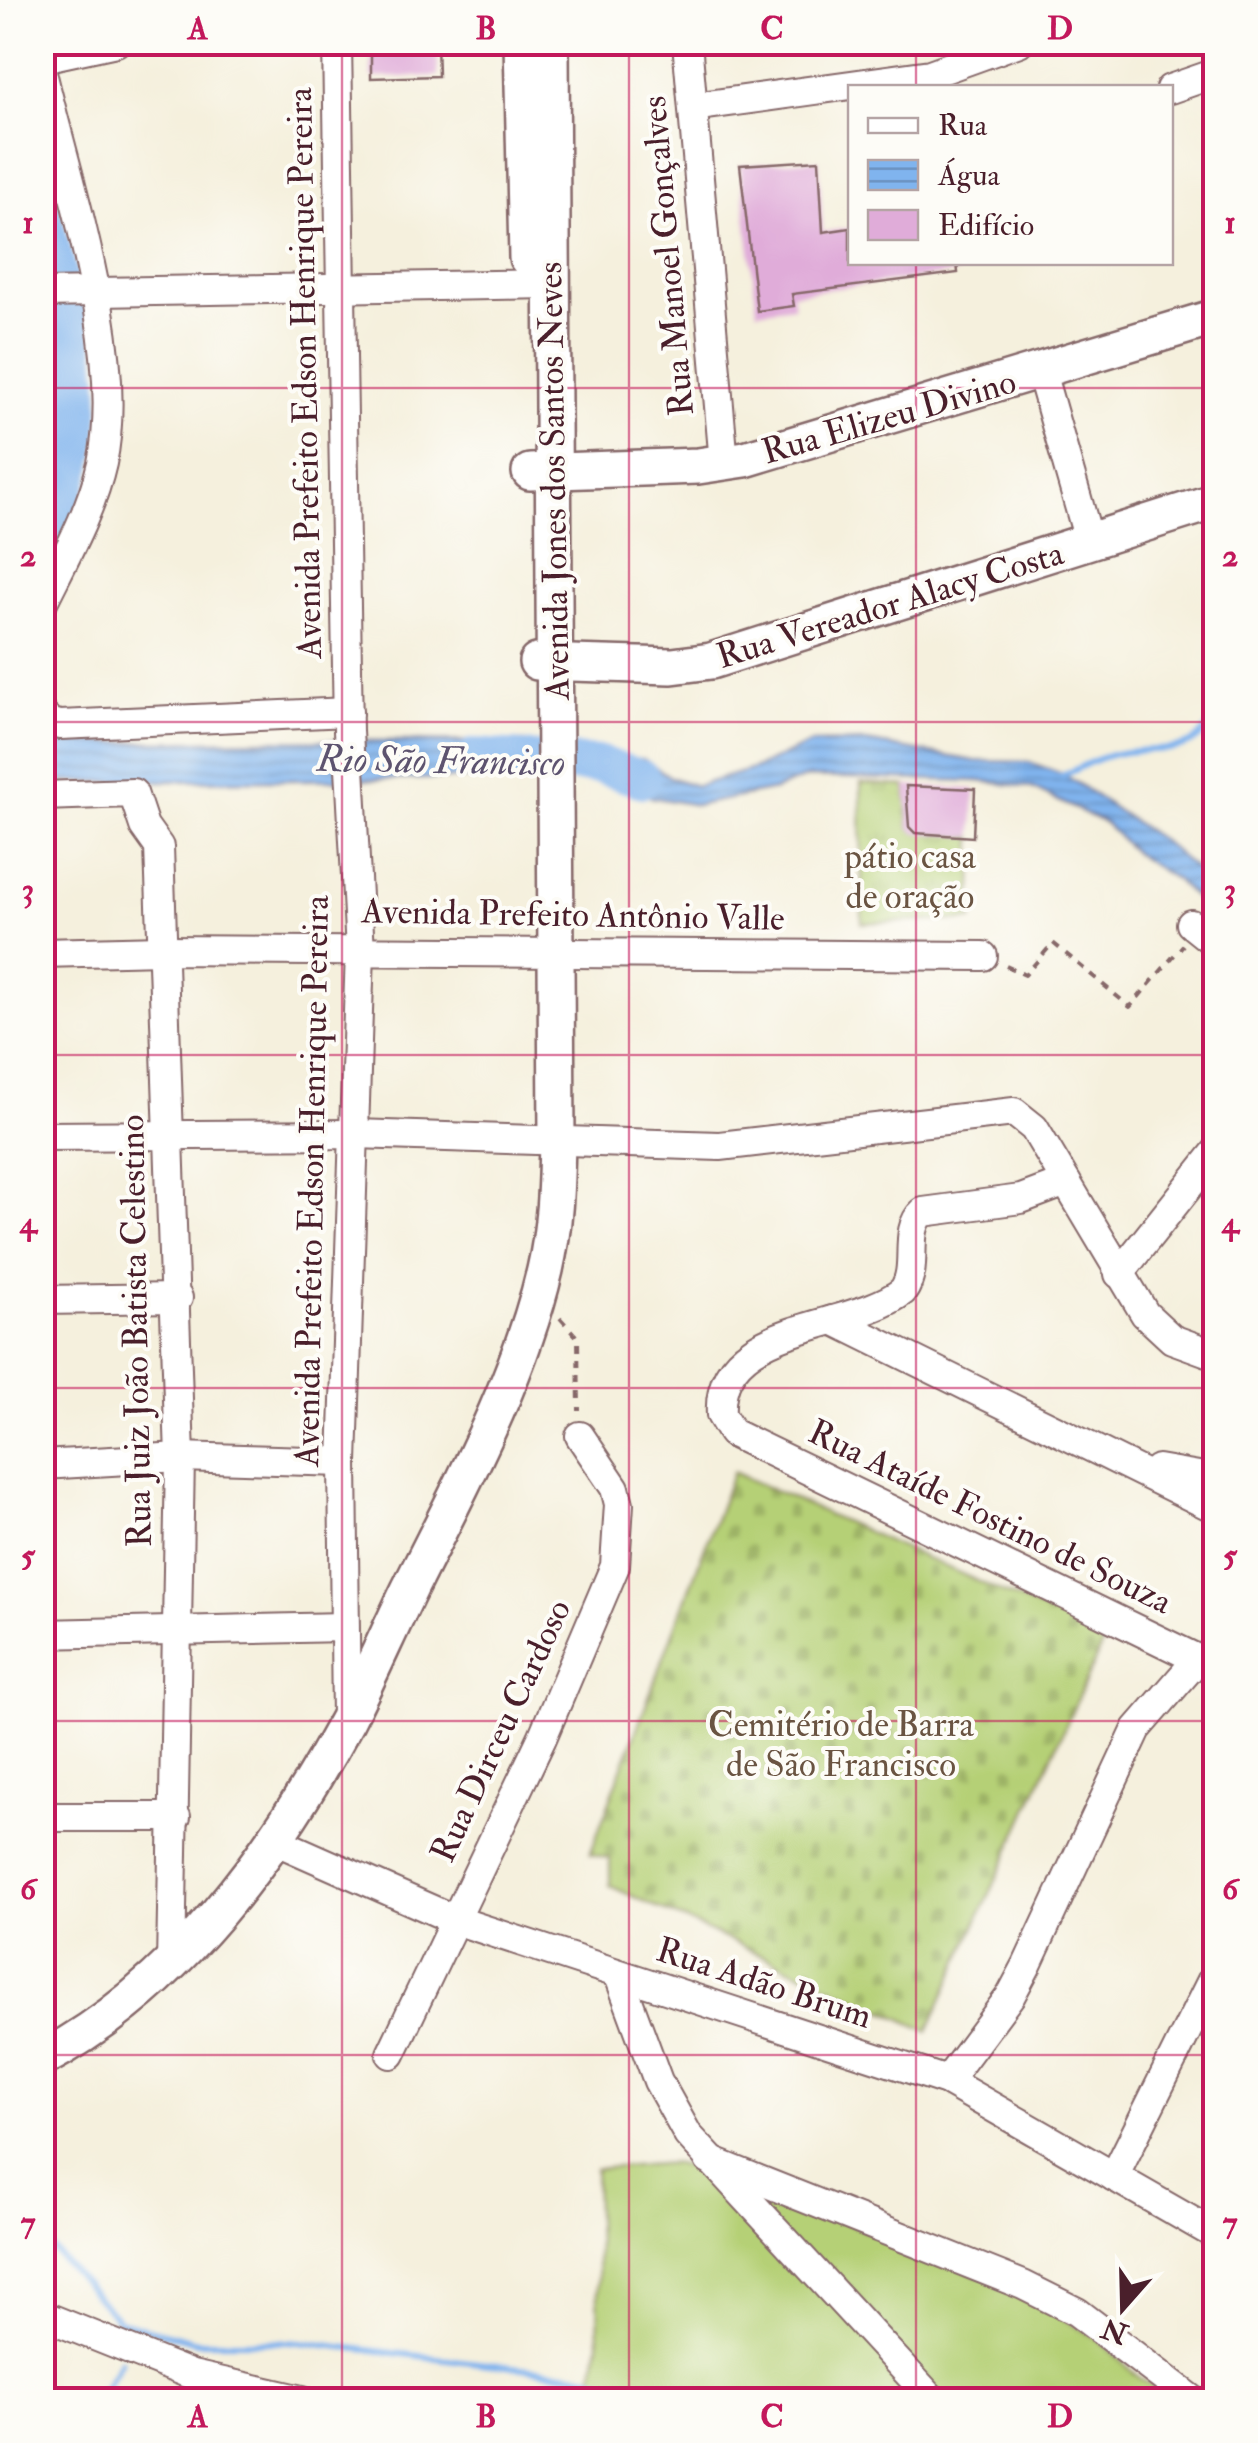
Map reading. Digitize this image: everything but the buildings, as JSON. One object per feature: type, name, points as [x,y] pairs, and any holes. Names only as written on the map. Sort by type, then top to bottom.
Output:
[{"type":"main road","name":"Avenida Jones dos Santos Neves","points":[[42,2059],[103,2024],[171,1966],[272,1839],[346,1721],[443,1524],[502,1392],[534,1309],[552,1236],[546,1141],[547,731],[539,284],[522,42]]},
{"type":"main road","name":"Avenida Jones dos Santos Neves","points":[[539,284],[551,42]]},
{"type":"main road","name":"Rua Elizeu Divino","points":[[542,471],[724,463],[1041,372],[1216,316]]},
{"type":"main road","name":"Rua Vereador Alacy Costa","points":[[546,662],[672,666],[711,661],[1216,501]]},
{"type":"main road","name":"Avenida Jones dos Santos Neves","points":[[502,1392],[546,1141]]},
{"type":"street","points":[[42,58],[116,42]]},
{"type":"street","name":"Avenida Prefeito Edson Henrique Pereira","points":[[337,42],[344,287],[348,722],[360,950],[343,1462],[346,1721]]},
{"type":"street","name":"Rua Manoel Gonçalves","points":[[687,42],[724,463]]},
{"type":"street","points":[[851,85],[930,74],[1016,43]]},
{"type":"street","points":[[42,72],[89,289],[106,343],[105,447],[84,516],[42,604]]},
{"type":"street","points":[[1173,88],[1216,73]]},
{"type":"street","points":[[930,74],[955,85]]},
{"type":"street","points":[[692,107],[848,85]]},
{"type":"street","points":[[44,293],[89,289],[539,284]]},
{"type":"street","points":[[1041,372],[1090,544]]},
{"type":"street","points":[[51,720],[348,722]]},
{"type":"street","name":"Rua Juiz João Batista Celestino","points":[[42,796],[136,796],[144,826],[158,844],[178,1298],[180,1458],[171,1966]]},
{"type":"street","name":"Avenida Prefeito Antônio Valle","points":[[42,954],[360,950],[983,956]]},
{"type":"street","points":[[42,1136],[356,1134],[720,1146],[878,1131],[1004,1111],[1030,1121],[1145,1314],[1172,1339],[1216,1354]]},
{"type":"street","points":[[1119,1274],[1216,1152]]},
{"type":"street","points":[[833,1320],[904,1292],[912,1272],[913,1228],[923,1212],[1021,1199],[1066,1182]]},
{"type":"street","points":[[42,1300],[178,1298]]},
{"type":"street","points":[[833,1320],[1216,1508]]},
{"type":"street","name":"Rua Ataíde Fostino de Souza","points":[[833,1320],[772,1338],[749,1353],[723,1393],[721,1415],[732,1433],[1206,1664]]},
{"type":"street","name":"Rua Dirceu Cardoso","points":[[391,2054],[542,1738],[614,1566],[619,1504],[615,1488],[580,1436]]},
{"type":"street","points":[[42,1466],[180,1458],[343,1462]]},
{"type":"street","points":[[1130,1465],[1216,1478]]},
{"type":"street","points":[[42,1634],[176,1634],[344,1627]]},
{"type":"street","points":[[947,2081],[1019,1980],[1137,1729],[1206,1664]]},
{"type":"street","points":[[42,1817],[176,1817]]},
{"type":"street","name":"Rua Adão Brum","points":[[272,1839],[454,1920],[947,2081],[1216,2235]]},
{"type":"street","points":[[1114,2178],[1216,1972]]},
{"type":"street","points":[[619,1976],[672,2109],[709,2160],[933,2400]]},
{"type":"street","points":[[709,2160],[1023,2285],[1093,2323],[1193,2400]]},
{"type":"street","points":[[42,2315],[192,2376],[304,2400]]},
{"type":"path","points":[[983,956],[1025,975],[1053,943],[1130,1007],[1201,932]]},
{"type":"path","points":[[534,1309],[558,1316],[578,1338],[580,1436]]},
{"type":"green space","name":"pátio casa de oração","points":[[861,783],[906,786],[909,827],[915,832],[973,837],[972,920],[862,923]]},
{"type":"green space","name":"Cemitério de Barra de São Francisco","points":[[733,1472],[1105,1638],[928,2031],[610,1886],[610,1859],[590,1854]]},
{"type":"green space","points":[[671,2163],[719,2173],[1008,2286],[1098,2339],[1142,2380],[1181,2400],[589,2400],[599,2343],[595,2169]]},
{"type":"water","points":[[525,742],[525,778],[43,782],[43,743]]},
{"type":"water","points":[[866,742],[975,761],[1029,762],[1065,775],[1161,840],[1215,886],[1215,917],[1175,879],[1134,853],[1105,823],[1030,787],[979,781],[807,777],[775,790],[697,805],[651,797],[631,780],[594,779],[595,758],[643,759],[672,778],[696,786],[753,769],[812,743]]},
{"type":"waterway","points":[[42,211],[65,298],[80,377],[75,456],[63,497],[42,541]]},
{"type":"waterway","points":[[1059,777],[1112,755],[1187,745],[1198,738],[1216,713]]},
{"type":"waterway","name":"Rio São Francisco","points":[[475,757],[600,765],[642,779]]},
{"type":"waterway","points":[[42,2238],[119,2321],[197,2342],[299,2342],[590,2376],[651,2400]]},
{"type":"waterway","points":[[98,2400],[121,2361]]}]
